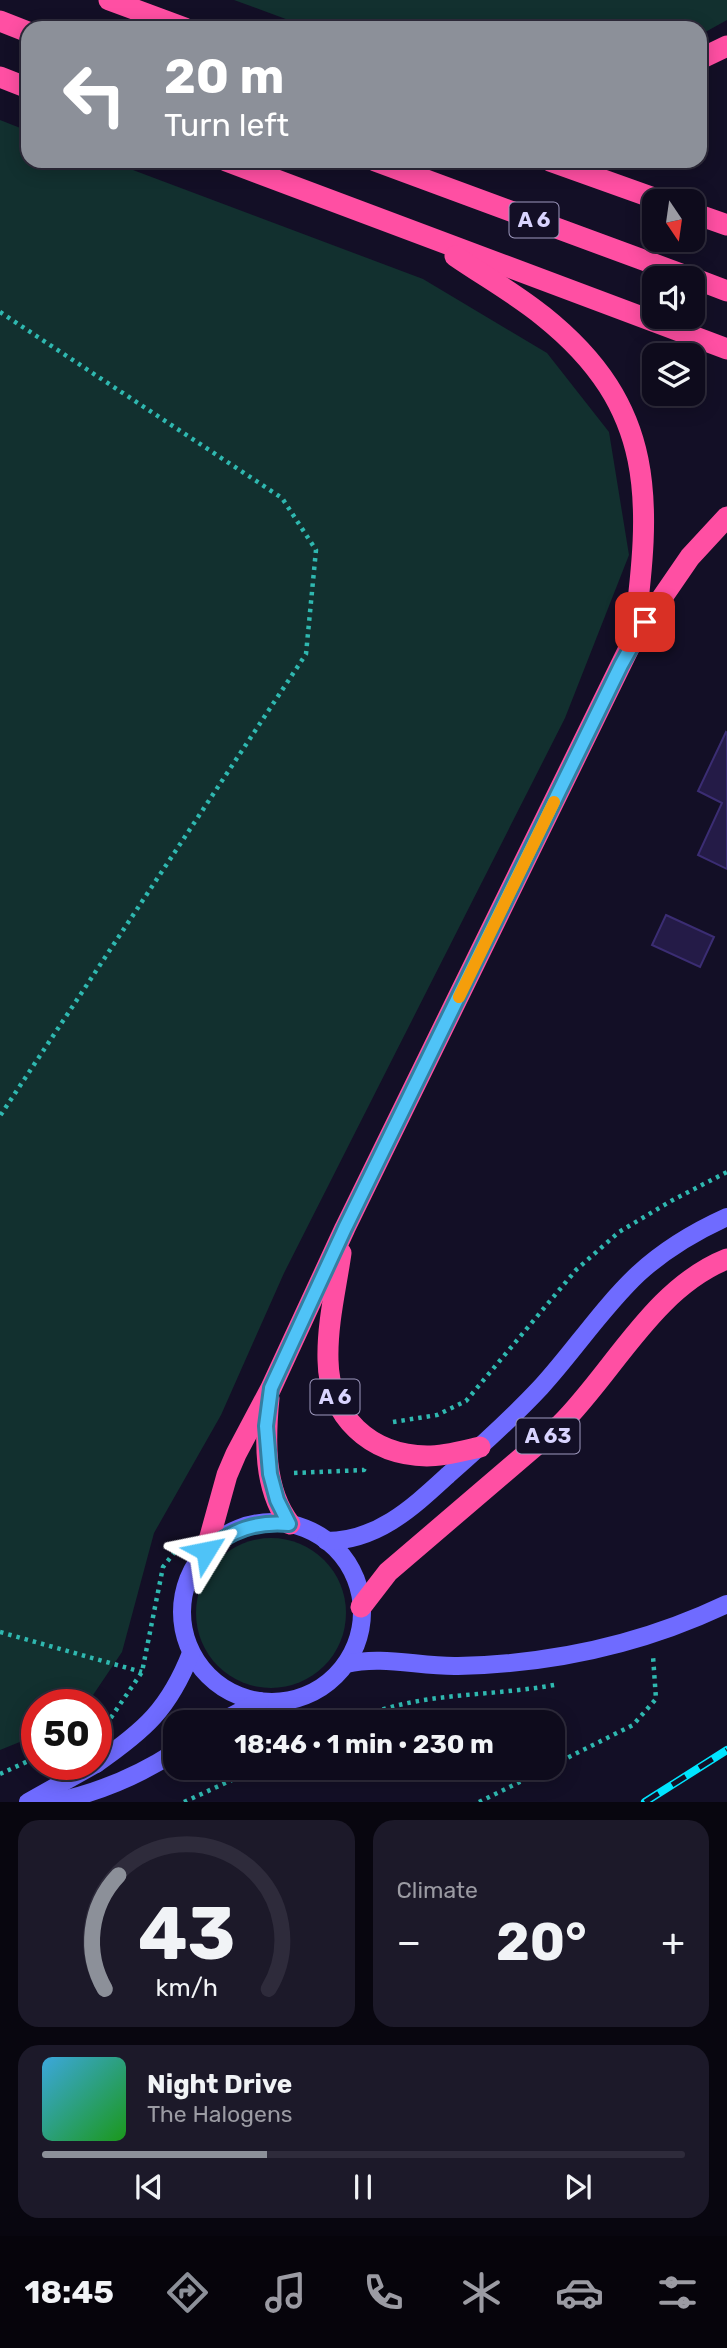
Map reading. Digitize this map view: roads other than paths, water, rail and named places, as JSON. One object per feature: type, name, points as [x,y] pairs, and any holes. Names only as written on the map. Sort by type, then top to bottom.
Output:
[{"type":"highway","points":[[108,0],[166,21]]},
{"type":"highway","points":[[0,22],[21,30]]},
{"type":"highway","points":[[707,56],[727,46]]},
{"type":"highway","points":[[0,78],[21,86]]},
{"type":"highway","points":[[245,168],[727,349]]},
{"type":"highway","name":"A 6","points":[[394,168],[660,266]]},
{"type":"highway","points":[[570,168],[642,194]]},
{"type":"highway","points":[[705,217],[727,225]]},
{"type":"highway","points":[[428,237],[542,315],[587,357],[619,404],[631,430],[645,491],[642,573],[633,640]]},
{"type":"highway","name":"A 6","points":[[705,283],[727,291]]},
{"type":"highway","points":[[206,1551],[227,1475],[245,1434],[271,1388],[345,1228],[633,640],[690,557],[727,517]]},
{"type":"highway","name":"A 6","points":[[345,1228],[328,1359],[331,1389],[343,1414],[367,1439],[391,1451],[427,1456],[480,1447]]},
{"type":"highway","name":"A 63","points":[[361,1607],[388,1572],[522,1459],[578,1407],[669,1299],[698,1275],[727,1259]]},
{"type":"highway","points":[[271,1388],[266,1426],[270,1474],[277,1500],[289,1524]]},
{"type":"main road","points":[[326,1541],[341,1541],[366,1535],[391,1522],[480,1447],[540,1388],[638,1274],[674,1246],[727,1217]]},
{"type":"main road","points":[[244,1710],[260,1702],[299,1698],[317,1690],[346,1664],[360,1627],[358,1588],[351,1570],[340,1554],[326,1541],[289,1524],[271,1523],[236,1530],[206,1551],[187,1582],[182,1600],[182,1618],[191,1653],[212,1681],[227,1690],[260,1702]]},
{"type":"main road","points":[[346,1664],[371,1660],[443,1665],[501,1664],[566,1656],[645,1636],[727,1604]]},
{"type":"main road","points":[[112,1753],[164,1708],[183,1675],[191,1653]]},
{"type":"main road","points":[[54,1802],[119,1782],[163,1758]]},
{"type":"main road","points":[[28,1802],[67,1780]]},
{"type":"railway","points":[[645,1802],[727,1750]]}]
